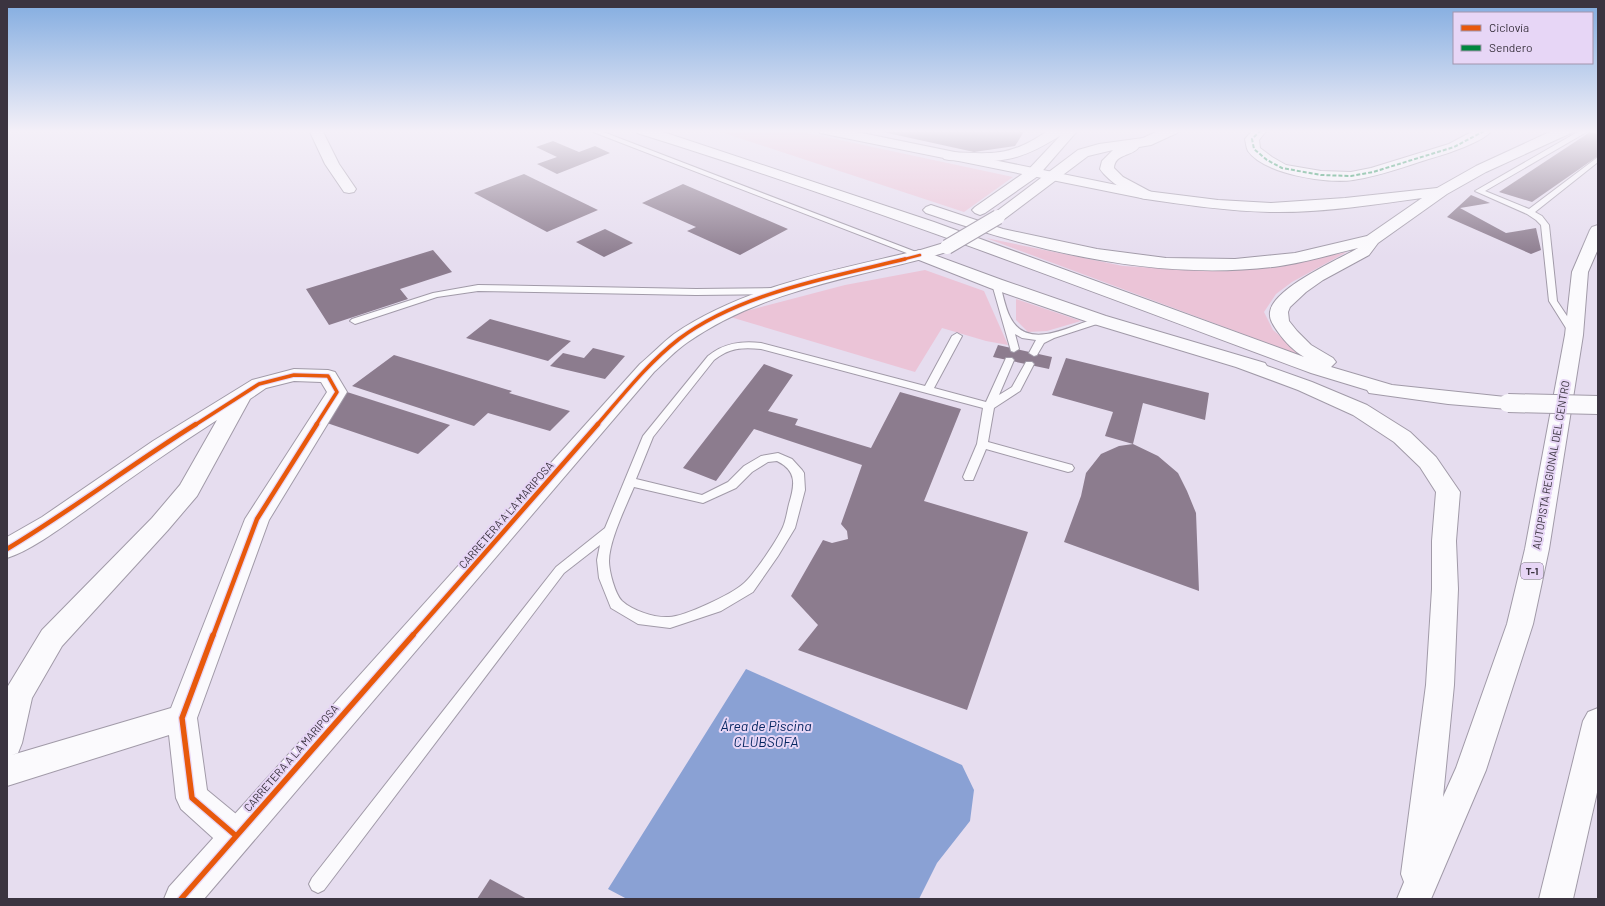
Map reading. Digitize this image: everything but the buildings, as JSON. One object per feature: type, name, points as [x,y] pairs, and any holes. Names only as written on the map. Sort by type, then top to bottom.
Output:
[{"type":"main road","points":[[338,172],[349,189]]},
{"type":"main road","points":[[772,172],[928,225],[1318,369],[1391,391]]},
{"type":"main road","points":[[1029,172],[1146,195],[1210,203],[1289,207],[1355,202],[1442,191]]},
{"type":"main road","points":[[933,247],[998,217],[1056,172]]},
{"type":"main road","points":[[1110,172],[1129,187],[1146,195]]},
{"type":"main road","points":[[1312,172],[1338,176],[1371,172]]},
{"type":"main road","points":[[1391,391],[1326,362],[1304,349],[1290,335],[1280,321],[1282,305],[1300,288],[1317,276],[1363,252],[1372,240],[1442,191],[1475,172]]},
{"type":"main road","points":[[933,247],[980,210],[1033,173]]},
{"type":"main road","points":[[920,206],[1003,234],[1128,259],[1219,265],[1270,262],[1372,240]]},
{"type":"main road","name":"AUTOPISTA REGIONAL DEL CENTRO","points":[[1415,897],[1471,770],[1520,624],[1537,549],[1574,335],[1580,272],[1598,230]]},
{"type":"main road","points":[[933,247],[996,284],[1100,320],[1244,364],[1305,386],[1360,410],[1402,437],[1428,462],[1448,492],[1444,541],[1444,588],[1440,685],[1415,897]]},
{"type":"main road","name":"CARRETERA A LA MARIPOSA","points":[[181,899],[235,835],[647,368],[681,338],[723,314],[782,291],[933,247]]},
{"type":"main road","points":[[1244,364],[1339,385],[1448,398],[1508,403],[1598,405]]},
{"type":"main road","points":[[7,549],[50,523],[161,446],[259,384],[294,375],[328,376],[337,392],[257,519],[182,718],[192,798],[235,835]]},
{"type":"main road","points":[[7,743],[18,695],[52,638],[160,524],[189,490],[242,394]]},
{"type":"main road","points":[[7,771],[182,718]]},
{"type":"main road","points":[[1556,899],[1598,720]]},
{"type":"lane","points":[[715,172],[933,247]]},
{"type":"lane","points":[[1511,172],[1479,191],[1530,212],[1539,218],[1545,225],[1553,301],[1574,335]]},
{"type":"lane","points":[[1530,212],[1581,172]]},
{"type":"lane","points":[[996,284],[1014,349]]},
{"type":"lane","points":[[355,321],[436,295],[478,288],[696,292],[782,291]]},
{"type":"lane","points":[[1034,353],[1040,341],[1100,320]]},
{"type":"lane","points":[[1007,321],[1022,335],[1029,338],[1052,337]]},
{"type":"lane","points":[[929,389],[957,336]]},
{"type":"lane","points":[[631,482],[703,499],[732,484],[748,469],[764,459],[778,457],[788,462],[798,473],[799,490],[789,528],[774,553],[748,588],[716,608],[670,624],[643,620],[616,604],[605,578],[603,560],[610,531],[631,482],[648,436],[711,358],[721,350],[736,345],[761,346],[989,406],[1016,389],[1029,364]]},
{"type":"lane","points":[[969,477],[982,444],[989,406],[1009,360]]},
{"type":"lane","points":[[982,444],[1068,468]]},
{"type":"lane","points":[[318,884],[560,570],[610,531]]},
{"type":"shaded area","points":[[843,172],[991,172],[1013,177],[964,212]]},
{"type":"shaded area","points":[[986,238],[1123,266],[1189,270],[1242,269],[1280,266],[1347,252],[1292,282],[1276,294],[1264,312],[1273,330],[1305,357]]},
{"type":"shaded area","points":[[925,270],[984,291],[1008,345],[986,341],[942,328],[915,372],[727,316],[845,285]]},
{"type":"shaded area","points":[[1016,299],[1081,321],[1047,331],[1028,332],[1016,320]]},
{"type":"water","name":"Área de Piscina CLUBSOFA","points":[[746,669],[962,765],[974,790],[970,821],[937,863],[919,899],[627,899],[608,889]]},
{"type":"marked path","points":[[1306,172],[1321,175],[1351,176],[1371,172]]},
{"type":"cycle path","points":[[181,899],[647,368],[672,345],[707,322],[765,296],[796,286],[920,255]]},
{"type":"cycle path","points":[[7,549],[50,523],[161,446],[259,384],[294,375],[328,376],[337,392],[257,519],[182,718],[192,798],[235,835]]}]
